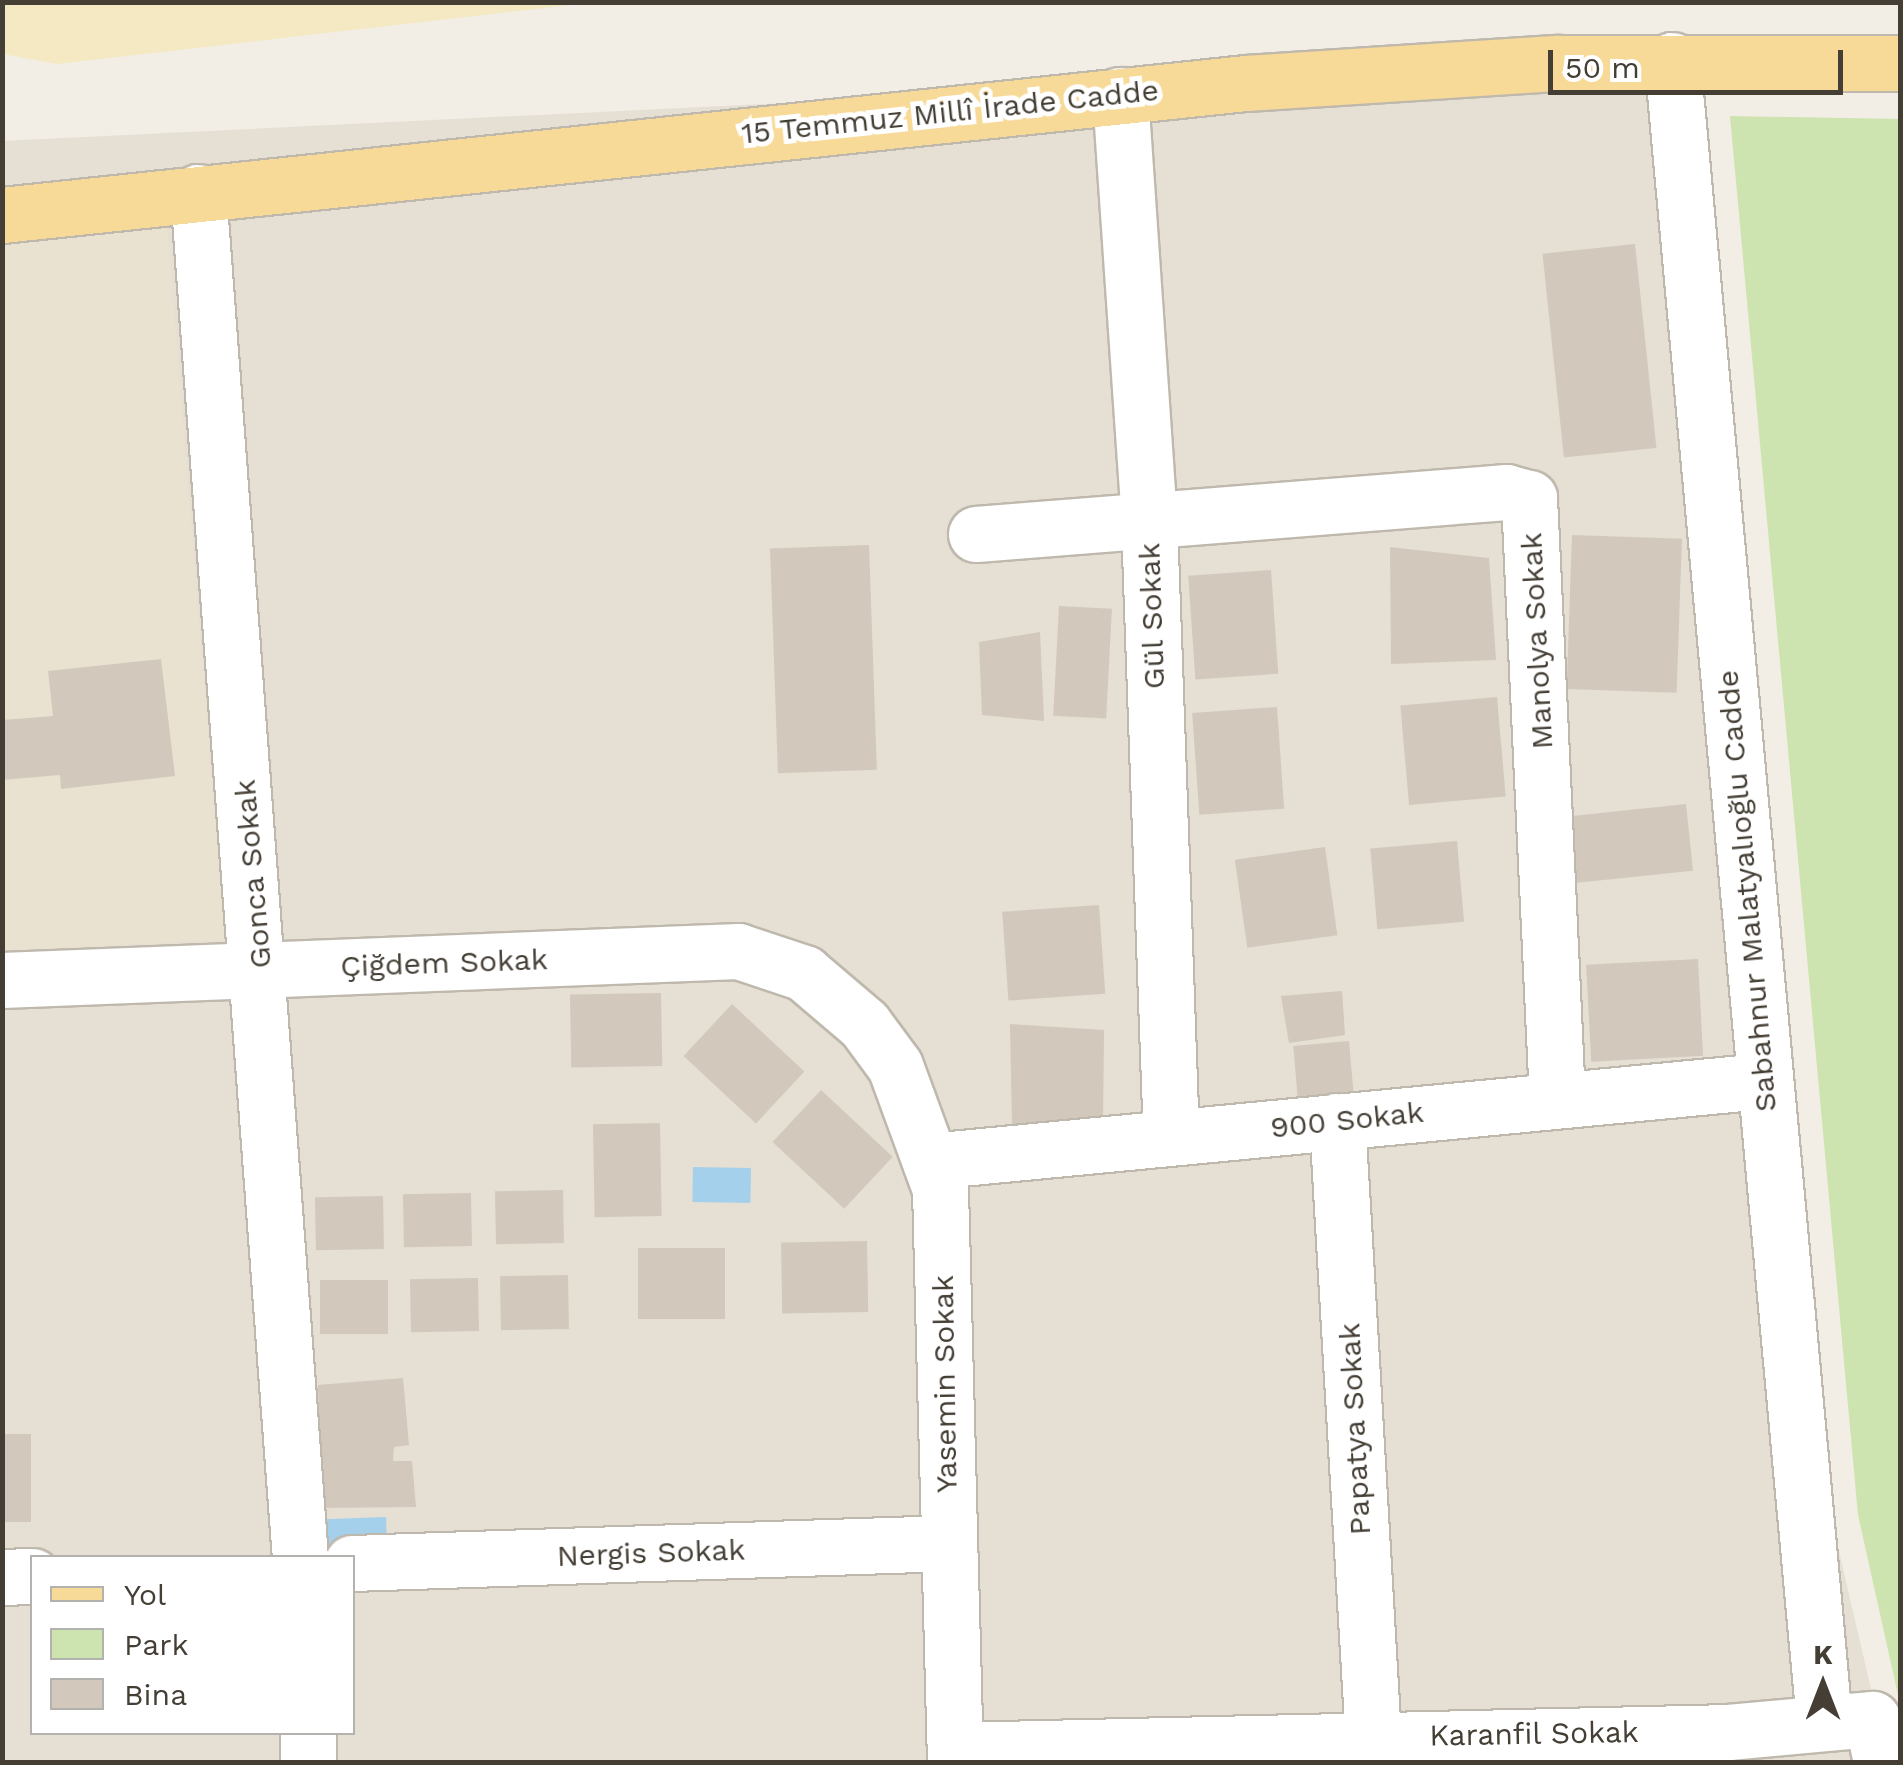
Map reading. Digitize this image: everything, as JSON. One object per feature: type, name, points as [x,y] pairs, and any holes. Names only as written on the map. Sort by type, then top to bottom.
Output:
[{"type":"main road","name":"15 Temmuz Millî İrade Cadde","points":[[2,215],[1120,95],[1672,60],[1900,63]]},
{"type":"street","name":"Sabahnur Malatyalıoğlu Cadde","points":[[1672,60],[1763,1081],[1859,1735]]},
{"type":"street","name":"Gül Sokak","points":[[1120,95],[1148,524],[1172,1138]]},
{"type":"street","name":"Gonca Sokak","points":[[198,192],[261,970],[300,1555]]},
{"type":"street","name":"Manolya Sokak","points":[[976,534],[1148,524],[1506,492],[1530,498],[1557,1099]]},
{"type":"street","name":"Çiğdem Sokak","points":[[2,980],[738,951],[804,973],[864,1024]]},
{"type":"street","name":"Yasemin Sokak","points":[[864,1024],[895,1066],[940,1189],[955,1756]]},
{"type":"street","name":"900 Sokak","points":[[930,1161],[1763,1081]]},
{"type":"street","name":"Papatya Sokak","points":[[1337,1121],[1373,1737]]},
{"type":"street","name":"Nergis Sokak","points":[[355,1563],[949,1543]]},
{"type":"street","points":[[2,1577],[30,1576]]},
{"type":"street","points":[[308,1735],[308,1762]]},
{"type":"street","name":"Karanfil Sokak","points":[[955,1756],[1373,1737],[1725,1747],[1859,1735]]},
{"type":"shaded area","points":[[1672,60],[1814,1444],[1888,1762],[3,1762],[2,141]]},
{"type":"shaded area","points":[[167,226],[225,940],[3,951],[2,244]]},
{"type":"green space","points":[[1730,116],[1900,119],[1900,1704],[1858,1515]]},
{"type":"sand","points":[[2,3],[588,3],[57,64],[3,54]]},
{"type":"water","points":[[693,1167],[751,1168],[750,1203],[692,1202]]},
{"type":"water","points":[[386,1517],[387,1547],[317,1549],[316,1519]]},
{"type":"building","points":[[1635,244],[1656,448],[1564,458],[1543,254]]},
{"type":"building","points":[[1572,535],[1682,539],[1677,693],[1567,689]]},
{"type":"building","points":[[869,545],[877,770],[778,773],[770,548]]},
{"type":"building","points":[[1390,547],[1489,558],[1496,660],[1391,664]]},
{"type":"building","points":[[1271,570],[1278,674],[1195,680],[1188,576]]},
{"type":"building","points":[[1059,606],[1112,609],[1106,719],[1053,716]]},
{"type":"building","points":[[1040,632],[1044,721],[982,715],[979,642]]},
{"type":"building","points":[[161,659],[175,776],[61,789],[60,775],[2,780],[2,720],[53,716],[48,671]]},
{"type":"building","points":[[1497,697],[1506,797],[1409,805],[1400,705]]},
{"type":"building","points":[[1277,707],[1284,809],[1199,815],[1192,713]]},
{"type":"building","points":[[1686,804],[1693,871],[1565,884],[1558,817]]},
{"type":"building","points":[[1457,841],[1464,922],[1377,929],[1370,849]]},
{"type":"building","points":[[1325,847],[1337,935],[1247,948],[1235,860]]},
{"type":"building","points":[[1099,905],[1105,994],[1008,1001],[1002,912]]},
{"type":"building","points":[[1698,959],[1703,1056],[1591,1062],[1586,965]]},
{"type":"building","points":[[1342,991],[1345,1035],[1289,1043],[1281,996]]},
{"type":"building","points":[[661,993],[662,1066],[571,1068],[570,995]]},
{"type":"building","points":[[732,1004],[804,1072],[756,1123],[684,1056]]},
{"type":"building","points":[[1010,1024],[1104,1030],[1103,1120],[1012,1126]]},
{"type":"building","points":[[1349,1041],[1354,1093],[1298,1098],[1293,1046]]},
{"type":"building","points":[[821,1090],[893,1157],[844,1209],[773,1142]]},
{"type":"building","points":[[660,1123],[662,1216],[595,1217],[593,1124]]},
{"type":"building","points":[[563,1190],[564,1243],[496,1244],[495,1191]]},
{"type":"building","points":[[471,1193],[472,1246],[404,1247],[403,1194]]},
{"type":"building","points":[[383,1196],[384,1249],[316,1250],[315,1197]]},
{"type":"building","points":[[867,1241],[868,1312],[782,1313],[781,1243]]},
{"type":"building","points":[[638,1248],[725,1248],[725,1319],[638,1319]]},
{"type":"building","points":[[568,1275],[569,1329],[501,1330],[500,1276]]},
{"type":"building","points":[[478,1278],[479,1331],[411,1332],[410,1279]]},
{"type":"building","points":[[320,1280],[388,1280],[388,1334],[320,1334]]},
{"type":"building","points":[[403,1378],[409,1445],[394,1447],[393,1461],[412,1461],[416,1507],[322,1508],[318,1385]]},
{"type":"building","points":[[2,1434],[31,1434],[31,1522],[2,1522]]}]
